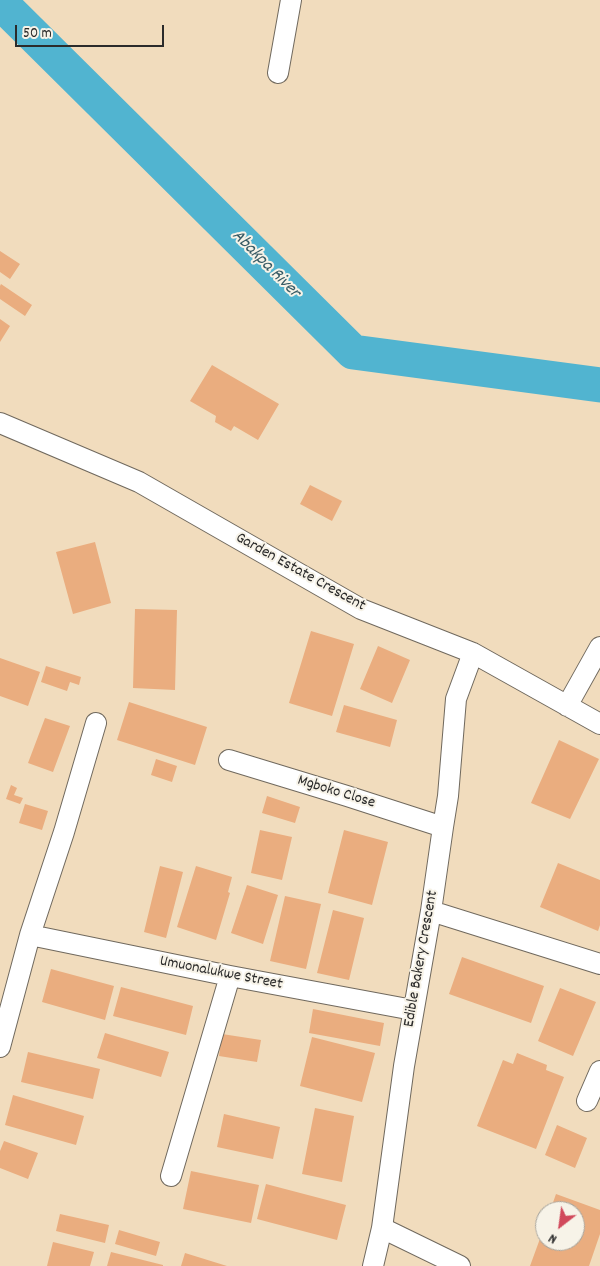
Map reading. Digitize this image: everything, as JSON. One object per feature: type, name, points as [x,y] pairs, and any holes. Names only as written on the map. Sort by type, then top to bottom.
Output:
[{"type":"street","points":[[278,73],[291,0]]},
{"type":"street","name":"Garden Estate Crescent","points":[[0,423],[139,482],[361,609],[473,653],[600,724]]},
{"type":"street","points":[[567,706],[600,647]]},
{"type":"street","name":"Edible Bakery Crescent","points":[[373,1266],[382,1228],[404,1066],[431,911],[448,796],[456,699],[473,653]]},
{"type":"street","points":[[0,1046],[30,935],[64,832],[96,723]]},
{"type":"street","name":"Mgboko Close","points":[[230,760],[443,827]]},
{"type":"street","points":[[431,911],[600,964]]},
{"type":"street","name":"Umuonalukwe Street","points":[[30,935],[230,976],[413,1010]]},
{"type":"street","points":[[171,1176],[230,976]]},
{"type":"street","points":[[587,1101],[600,1071]]},
{"type":"street","points":[[382,1228],[460,1266]]},
{"type":"building","points":[[0,251],[20,264],[10,279],[0,272]]},
{"type":"building","points":[[1,284],[32,305],[25,316],[0,299]]},
{"type":"building","points":[[0,319],[10,326],[0,342]]},
{"type":"building","points":[[212,365],[279,404],[258,440],[234,426],[231,431],[215,422],[216,416],[190,401]]},
{"type":"building","points":[[310,485],[342,501],[332,521],[300,504]]},
{"type":"building","points":[[95,542],[111,603],[73,614],[56,552]]},
{"type":"building","points":[[135,609],[177,610],[175,690],[133,688]]},
{"type":"building","points":[[311,631],[354,644],[332,716],[289,703]]},
{"type":"building","points":[[378,646],[410,660],[392,703],[360,689]]},
{"type":"building","points":[[0,658],[40,672],[28,706],[0,696]]},
{"type":"building","points":[[46,666],[81,677],[79,685],[70,682],[67,691],[41,682]]},
{"type":"building","points":[[129,702],[207,727],[195,765],[117,740]]},
{"type":"building","points":[[344,705],[397,720],[390,747],[336,732]]},
{"type":"building","points":[[45,718],[70,726],[53,772],[28,763]]},
{"type":"building","points":[[559,740],[599,759],[570,819],[531,803]]},
{"type":"building","points":[[156,759],[177,766],[172,782],[151,775]]},
{"type":"building","points":[[11,785],[17,788],[14,795],[23,798],[20,804],[6,799]]},
{"type":"building","points":[[267,796],[300,807],[295,823],[262,813]]},
{"type":"building","points":[[25,804],[48,811],[42,830],[19,823]]},
{"type":"building","points":[[260,830],[292,837],[282,880],[251,873]]},
{"type":"building","points":[[344,830],[388,842],[372,905],[328,893]]},
{"type":"building","points":[[558,863],[600,880],[600,925],[598,931],[540,907]]},
{"type":"building","points":[[160,866],[183,872],[166,938],[144,932]]},
{"type":"building","points":[[196,866],[232,877],[228,892],[230,893],[216,940],[177,927]]},
{"type":"building","points":[[247,885],[278,895],[263,944],[231,933]]},
{"type":"building","points":[[285,896],[321,904],[306,969],[270,961]]},
{"type":"building","points":[[333,910],[364,918],[349,980],[317,973]]},
{"type":"building","points":[[462,957],[544,986],[531,1023],[449,994]]},
{"type":"building","points":[[51,969],[114,986],[105,1020],[42,1002]]},
{"type":"building","points":[[121,987],[193,1006],[186,1035],[113,1016]]},
{"type":"building","points":[[560,988],[596,1002],[573,1056],[538,1041]]},
{"type":"building","points":[[313,1009],[384,1023],[380,1046],[309,1033]]},
{"type":"building","points":[[105,1033],[169,1052],[161,1077],[97,1058]]},
{"type":"building","points":[[222,1034],[261,1040],[257,1062],[219,1056]]},
{"type":"building","points":[[312,1037],[375,1053],[362,1102],[300,1086]]},
{"type":"building","points":[[28,1052],[100,1069],[93,1099],[21,1082]]},
{"type":"building","points":[[517,1053],[547,1065],[546,1070],[564,1077],[536,1149],[477,1126],[503,1060],[513,1064]]},
{"type":"building","points":[[13,1095],[84,1116],[76,1145],[5,1125]]},
{"type":"building","points":[[315,1108],[354,1116],[342,1182],[302,1174]]},
{"type":"building","points":[[224,1114],[280,1127],[273,1159],[217,1147]]},
{"type":"building","points":[[557,1125],[587,1138],[575,1168],[545,1155]]},
{"type":"building","points":[[4,1141],[38,1153],[28,1179],[0,1168],[0,1151]]},
{"type":"building","points":[[191,1171],[259,1185],[251,1223],[183,1209]]},
{"type":"building","points":[[266,1184],[346,1205],[337,1240],[257,1219]]},
{"type":"building","points":[[556,1194],[575,1201],[554,1201]]},
{"type":"building","points":[[585,1205],[600,1210],[600,1234],[589,1266],[530,1266],[535,1251],[585,1251]]},
{"type":"building","points":[[60,1214],[109,1225],[105,1243],[56,1231]]},
{"type":"building","points":[[119,1230],[160,1242],[156,1256],[115,1244]]},
{"type":"building","points":[[53,1242],[94,1252],[90,1266],[47,1266]]},
{"type":"building","points":[[111,1252],[163,1265],[163,1266],[107,1266]]},
{"type":"building","points":[[185,1253],[227,1266],[181,1266]]},
{"type":"waterway","name":"Abakpa River","points":[[0,2],[353,352],[600,385]]}]
